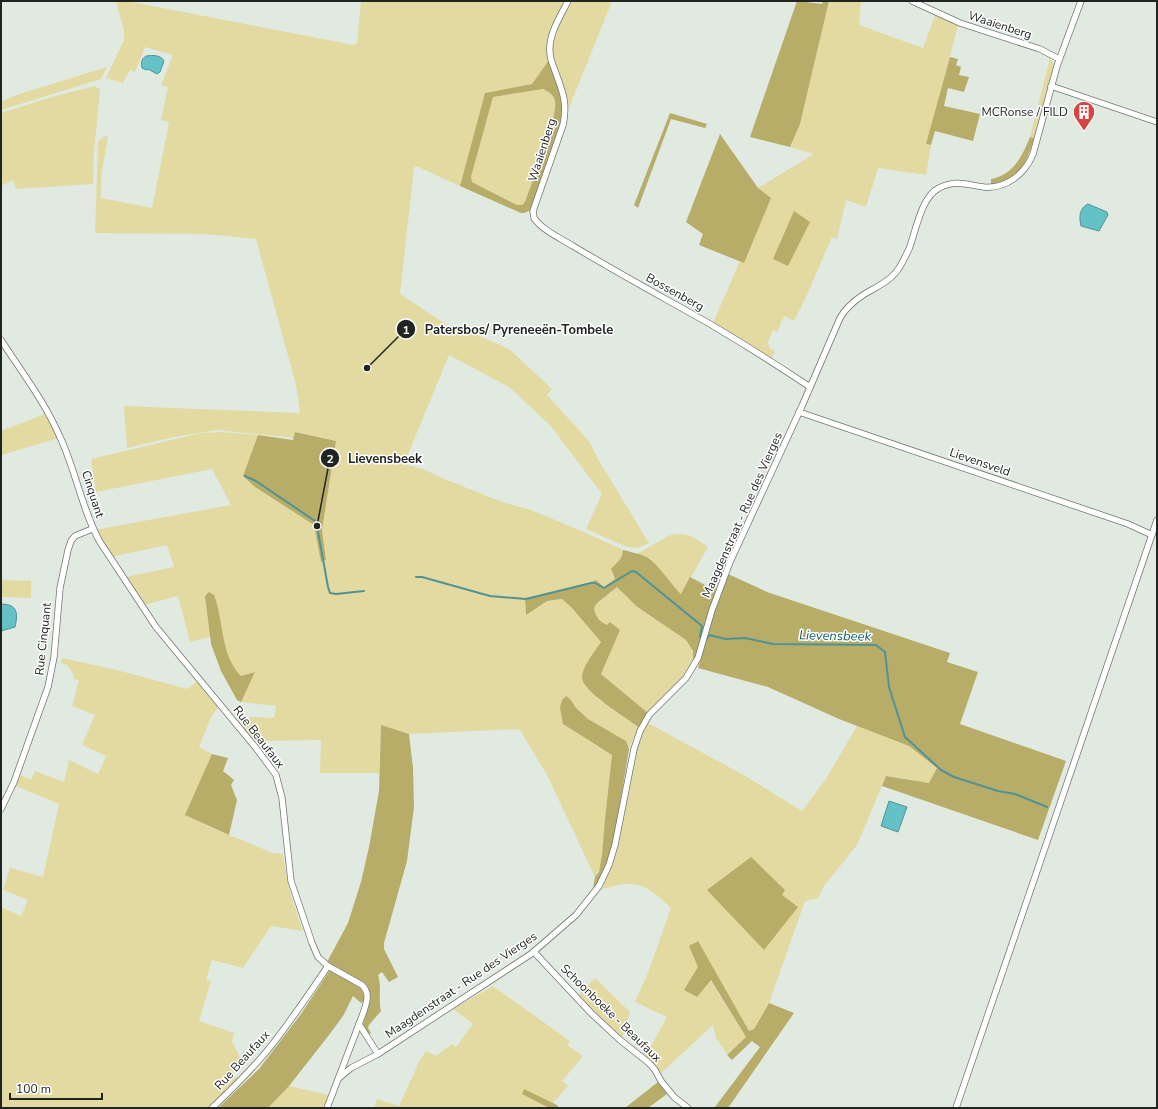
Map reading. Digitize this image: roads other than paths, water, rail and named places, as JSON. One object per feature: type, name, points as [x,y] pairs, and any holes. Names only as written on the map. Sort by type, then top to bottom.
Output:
[{"type":"street","name":"Waaienberg","points":[[533,215],[566,114],[564,96],[550,55],[550,50],[551,35],[568,1]]},
{"type":"street","name":"Waaienberg","points":[[912,1],[960,23],[1040,49],[1059,59]]},
{"type":"street","name":"Maagdenstraat - Rue des Vierges","points":[[378,1054],[534,952],[576,915],[593,895],[603,880],[615,845],[634,749],[640,731],[649,715],[680,685],[694,665],[701,650],[717,597],[730,562],[799,412],[841,316],[859,297],[880,285],[896,272],[909,250],[923,208],[936,190],[960,182],[986,187],[998,186],[1009,182],[1023,172],[1029,164],[1033,154],[1059,59],[1081,1]]},
{"type":"street","points":[[1052,86],[1157,122]]},
{"type":"street","name":"Bossenberg","points":[[533,215],[539,224],[560,238],[627,278],[710,324],[784,369],[810,387]]},
{"type":"street","name":"Cinquant","points":[[1,340],[51,418],[60,436],[73,467],[92,529]]},
{"type":"street","name":"Lievensveld","points":[[799,412],[1128,524],[1152,535]]},
{"type":"street","points":[[956,1108],[1157,520]]},
{"type":"street","name":"Rue Beaufaux","points":[[92,529],[156,627],[256,748],[276,775],[282,798],[287,854],[292,885],[312,943],[318,957],[330,967],[355,980],[364,987],[368,996],[327,1108]]},
{"type":"street","name":"Rue Cinquant","points":[[1,809],[14,782],[48,687],[53,663],[60,588],[68,550],[71,541],[75,536],[92,529]]},
{"type":"street","name":"Schoonboeke - Beaufaux","points":[[534,952],[597,1018],[626,1045],[649,1063],[674,1097],[688,1108]]},
{"type":"street","name":"Rue Beaufaux","points":[[212,1108],[241,1080],[268,1049],[330,967]]},
{"type":"street","points":[[339,1078],[351,1068],[378,1054],[359,1024]]},
{"type":"water","points":[[146,56],[156,56],[163,59],[164,61],[160,72],[157,74],[148,69],[146,70],[142,68],[143,58]]},
{"type":"water","points":[[1088,204],[1107,212],[1108,215],[1099,231],[1081,226],[1080,214],[1083,208]]},
{"type":"water","points":[[1,604],[7,604],[14,608],[16,611],[16,618],[15,627],[1,631]]},
{"type":"water","points":[[889,801],[907,807],[898,832],[881,826]]},
{"type":"waterway","name":"Lievensbeek","points":[[245,476],[256,481],[315,521],[330,593],[336,594],[364,591]]},
{"type":"waterway","name":"Lievensbeek","points":[[416,577],[422,577],[490,596],[526,599],[591,583],[595,583],[604,588],[632,571],[636,572],[702,626],[700,637],[702,639]]},
{"type":"waterway","name":"Lievensbeek","points":[[706,640],[709,635],[726,639],[745,638],[773,644],[876,645],[885,652],[889,687],[905,737],[941,770],[954,777],[998,791],[1015,794],[1047,807]]},
{"type":"place","name":"MCRonse / FILD","points":[[1084,132]]},
{"type":"place","name":"Patersbos/ Pyreneeën-Tombele","points":[[367,368]]},
{"type":"place","name":"Lievensbeek","points":[[317,526]]}]
